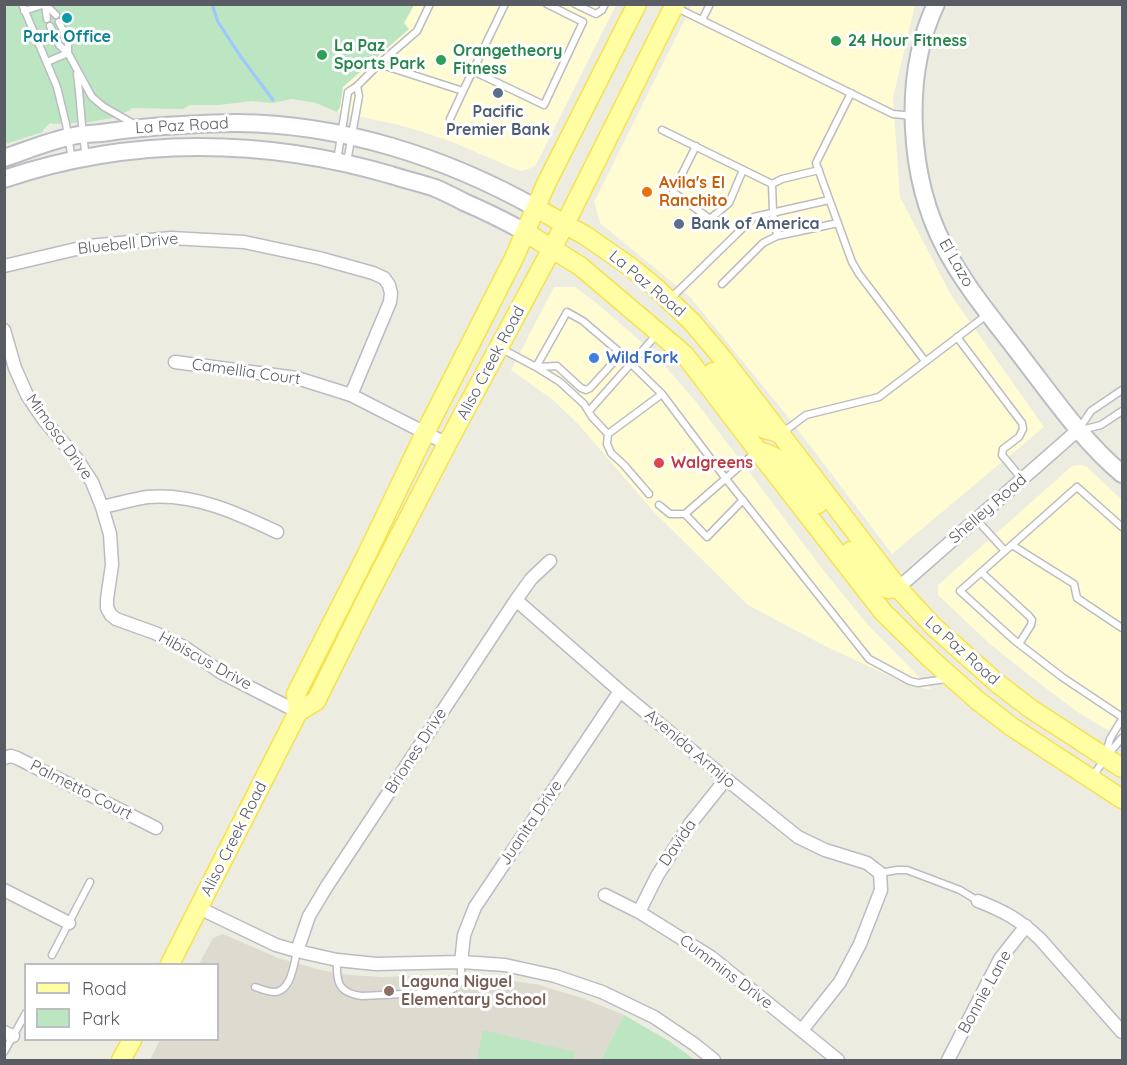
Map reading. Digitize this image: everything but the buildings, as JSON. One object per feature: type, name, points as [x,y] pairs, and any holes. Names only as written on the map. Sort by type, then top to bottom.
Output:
[{"type":"main road","name":"Aliso Creek Road","points":[[298,712],[296,694],[514,258],[546,184],[637,4]]},
{"type":"main road","name":"Aliso Creek Road","points":[[171,963],[298,712],[316,701],[447,444],[565,224],[674,5]]},
{"type":"main road","name":"El Lazo","points":[[932,6],[916,77],[913,116],[917,163],[928,208],[944,247],[964,279],[1078,430],[1122,474]]},
{"type":"main road","name":"La Paz Road","points":[[4,158],[75,136],[140,128],[238,123],[282,126],[346,135],[401,149],[434,160],[509,193],[595,242],[632,268],[669,300],[692,322],[724,360],[898,588],[933,626],[997,683],[1032,710],[1122,768]]},
{"type":"main road","name":"La Paz Road","points":[[4,179],[79,159],[131,150],[203,147],[283,152],[342,162],[435,188],[504,220],[580,266],[685,355],[883,612],[951,678],[1012,727],[1122,799]]},
{"type":"main road","points":[[685,355],[704,361],[754,423],[780,434]]},
{"type":"main road","points":[[758,451],[782,460],[819,504],[840,511]]},
{"type":"main road","points":[[814,521],[834,531],[878,582],[888,589],[898,588],[903,610],[944,653],[951,678]]},
{"type":"main road","points":[[121,1060],[131,1041]]},
{"type":"street","name":"Bluebell Drive","points":[[4,266],[89,246],[171,238],[244,242],[373,273],[384,278],[389,285],[390,302],[351,395]]},
{"type":"street","name":"Mimosa Drive","points":[[4,330],[15,368],[27,395],[44,420],[77,459],[92,482],[102,507],[111,534],[112,565],[107,608],[111,615]]},
{"type":"street","name":"Camellia Court","points":[[175,362],[297,378],[351,395],[447,444]]},
{"type":"street","name":"Shelley Road","points":[[898,588],[1078,430]]},
{"type":"street","points":[[102,507],[148,497],[180,497],[224,508],[277,532]]},
{"type":"street","name":"Briones Drive","points":[[297,951],[309,916],[327,885],[516,600],[531,579],[550,561]]},
{"type":"street","name":"Avenida Armijo","points":[[516,600],[620,691],[798,837],[825,850],[867,863],[880,873]]},
{"type":"street","name":"Hibiscus Drive","points":[[111,615],[184,646],[222,672],[298,712]]},
{"type":"street","name":"Juanita Drive","points":[[461,962],[464,935],[475,907],[620,691]]},
{"type":"street","name":"Palmetto Court","points":[[4,758],[11,756],[17,758],[156,828]]},
{"type":"street","name":"Davida","points":[[639,912],[657,876],[690,824],[726,779]]},
{"type":"street","points":[[802,1030],[840,982],[860,945],[881,890],[880,873]]},
{"type":"street","points":[[4,890],[69,922]]},
{"type":"street","name":"Cummins Drive","points":[[604,895],[639,912],[711,957],[838,1060]]},
{"type":"street","points":[[978,902],[1002,911],[1026,926],[1122,1032]]},
{"type":"street","points":[[199,908],[276,945],[337,960],[376,964],[461,962],[505,965],[555,976],[602,992],[654,1017],[714,1060]]},
{"type":"street","name":"Bonnie Lane","points":[[948,1060],[1000,959],[1026,926]]},
{"type":"lane","points":[[45,4],[23,8],[57,87],[75,136],[79,159]]},
{"type":"lane","points":[[45,4],[57,19],[68,41],[68,53]]},
{"type":"lane","points":[[45,4],[49,22],[59,45],[68,53],[92,97],[140,128]]},
{"type":"lane","points":[[342,162],[348,92],[417,31],[430,4]]},
{"type":"lane","points":[[450,119],[505,4]]},
{"type":"lane","points":[[472,71],[544,105],[583,22],[547,4]]},
{"type":"lane","points":[[575,4],[596,14],[602,10],[604,4]]},
{"type":"lane","points":[[702,20],[710,4]]},
{"type":"lane","points":[[674,5],[893,114],[913,116]]},
{"type":"lane","points":[[47,62],[68,53]]},
{"type":"lane","points":[[379,64],[463,92]]},
{"type":"lane","points":[[77,71],[80,97],[75,136],[79,159]]},
{"type":"lane","points":[[342,162],[346,135],[359,96],[357,86]]},
{"type":"lane","points":[[851,93],[816,163],[852,262],[925,362]]},
{"type":"lane","points":[[662,130],[772,184]]},
{"type":"lane","points":[[696,146],[674,192],[710,219],[729,203],[744,170]]},
{"type":"lane","points":[[772,184],[782,179],[819,170]]},
{"type":"lane","points":[[772,184],[777,236]]},
{"type":"lane","points":[[669,300],[754,217],[829,200]]},
{"type":"lane","points":[[722,284],[763,243],[777,236],[838,223]]},
{"type":"lane","points":[[536,367],[567,312],[583,321],[662,394],[869,659],[903,678],[918,683],[951,678]]},
{"type":"lane","points":[[780,434],[806,415],[879,397],[989,313]]},
{"type":"lane","points":[[589,411],[659,332]]},
{"type":"lane","points":[[957,337],[1022,423],[1023,429],[1018,437],[1003,449],[1002,455],[1022,478]]},
{"type":"lane","points":[[499,348],[560,382],[584,404],[592,417],[608,434]]},
{"type":"lane","points":[[536,367],[557,366],[586,390],[621,354]]},
{"type":"lane","points":[[1078,430],[1091,411],[1122,390]]},
{"type":"lane","points":[[649,494],[611,453],[607,444],[608,434],[662,394]]},
{"type":"lane","points":[[1078,430],[1101,426],[1122,411]]},
{"type":"lane","points":[[659,505],[670,514],[685,514],[758,451]]},
{"type":"lane","points":[[1105,758],[1110,739],[1122,718],[1019,644],[960,591],[1077,487],[1122,527]]},
{"type":"lane","points":[[685,514],[707,537],[743,500]]},
{"type":"lane","points":[[976,519],[1005,551]]},
{"type":"lane","points":[[1012,545],[1074,584],[1077,598],[1122,628]]},
{"type":"lane","points":[[981,572],[1032,620],[1019,644]]},
{"type":"lane","points":[[1091,779],[1122,738]]},
{"type":"lane","points":[[880,873],[907,870],[960,890],[978,902]]},
{"type":"lane","points":[[52,955],[90,882]]},
{"type":"lane","points":[[255,987],[274,992],[286,986],[290,980],[297,951]]},
{"type":"lane","points":[[337,960],[336,977],[340,984],[345,991],[362,996],[454,990],[461,977],[461,962]]},
{"type":"lane","points":[[4,1052],[9,1034],[24,1015]]},
{"type":"shaded area","points":[[414,5],[616,5],[538,161],[535,166],[520,171],[423,132],[337,112],[343,87],[408,29],[404,23]]},
{"type":"shaded area","points":[[692,5],[915,5],[893,98],[900,197],[951,295],[1044,427],[892,554],[789,418],[691,298],[600,223],[594,202]]},
{"type":"shaded area","points":[[554,287],[575,287],[639,340],[665,366],[697,403],[824,571],[868,625],[932,690],[909,685],[825,646],[748,605],[654,512],[578,424],[553,400],[511,370]]},
{"type":"shaded area","points":[[1072,466],[1087,467],[1122,500],[1122,739],[1076,711],[1030,676],[990,644],[938,595],[938,585]]},
{"type":"shaded area","name":"Laguna Niguel Elementary School","points":[[223,934],[278,958],[350,975],[490,977],[539,985],[582,998],[624,1015],[601,1060],[150,1060],[160,1041],[219,1041],[219,963],[200,963],[213,938]]},
{"type":"green space","points":[[4,5],[414,5],[404,23],[409,29],[343,87],[337,112],[316,103],[292,99],[272,103],[252,101],[219,105],[190,105],[183,109],[132,108],[112,118],[90,122],[50,123],[43,132],[5,144]]},
{"type":"green space","points":[[624,1015],[669,1041],[695,1060],[601,1060]]},
{"type":"green space","points":[[483,1030],[575,1052],[573,1060],[477,1060]]},
{"type":"waterway","points":[[212,4],[218,22],[273,100]]},
{"type":"place","name":"Park Office","points":[[67,18]]},
{"type":"place","name":"24 Hour Fitness","points":[[836,41]]},
{"type":"place","name":"La Paz Sports Park","points":[[322,55]]},
{"type":"place","name":"Orangetheory Fitness","points":[[441,60]]},
{"type":"place","name":"Pacific Premier Bank","points":[[498,93]]},
{"type":"place","name":"Avila's El Ranchito","points":[[647,192]]},
{"type":"place","name":"Bank of America","points":[[679,224]]},
{"type":"place","name":"Wild Fork","points":[[594,358]]},
{"type":"place","name":"Walgreens","points":[[659,463]]},
{"type":"place","name":"Laguna Niguel Elementary School","points":[[389,991]]}]
